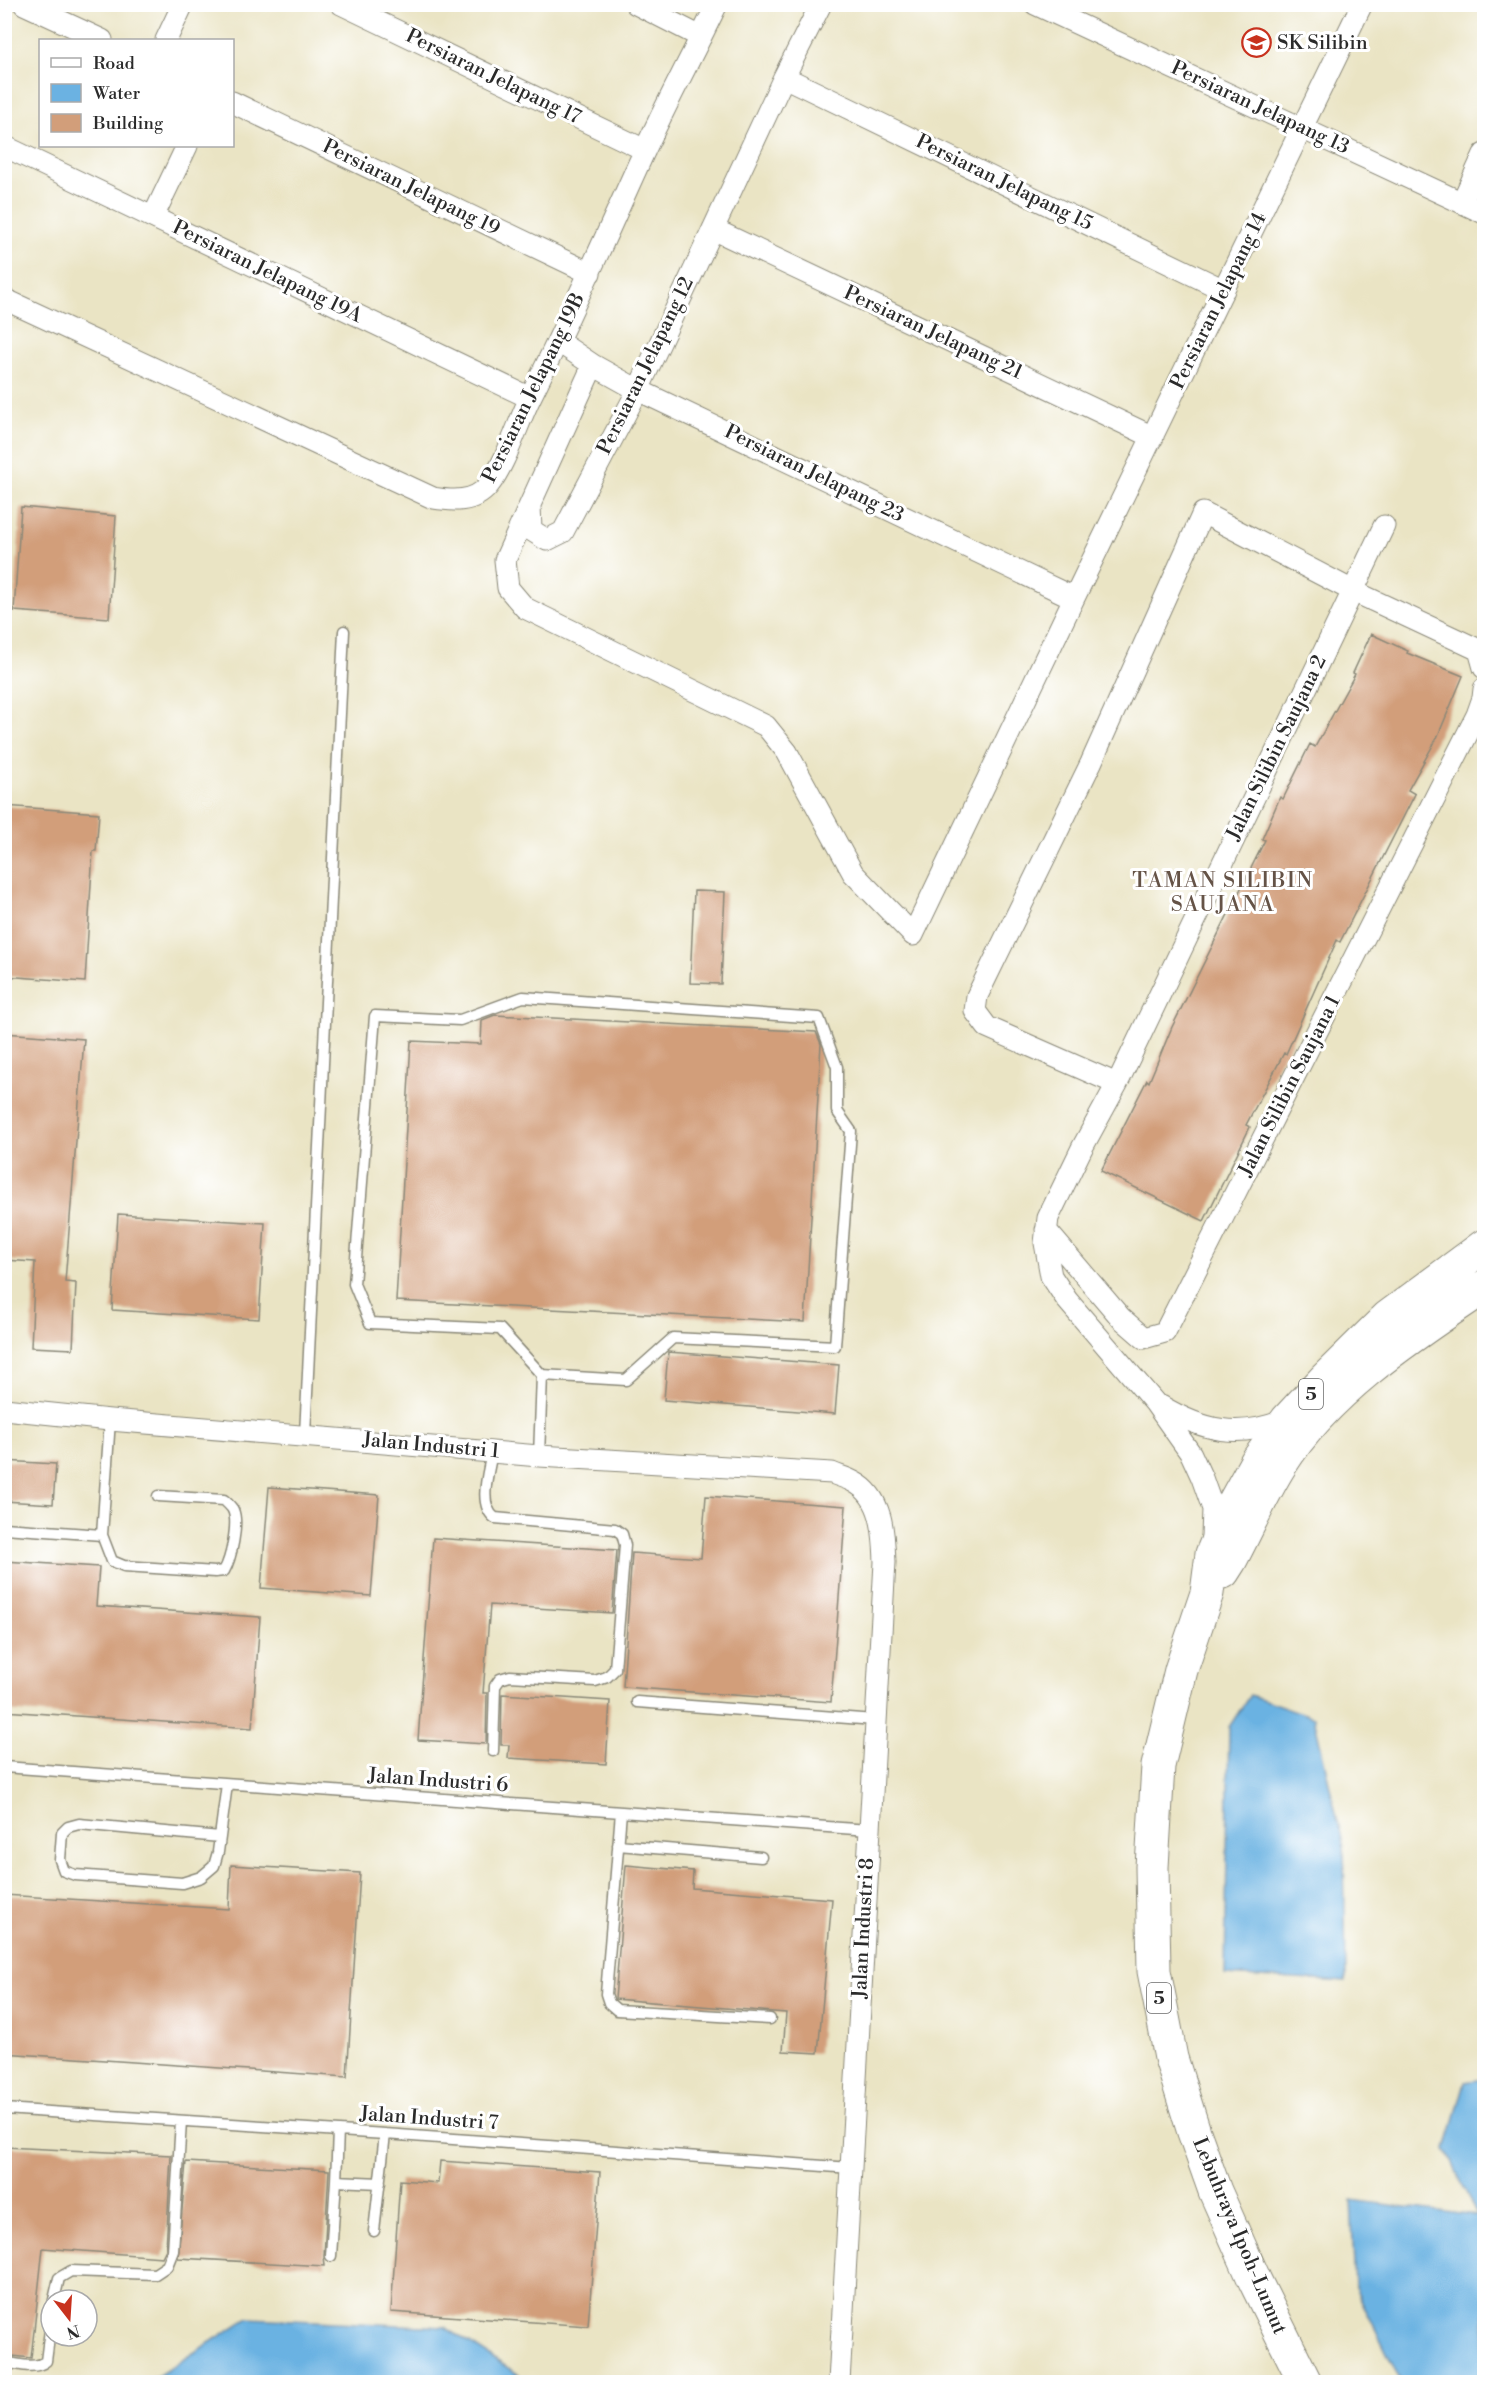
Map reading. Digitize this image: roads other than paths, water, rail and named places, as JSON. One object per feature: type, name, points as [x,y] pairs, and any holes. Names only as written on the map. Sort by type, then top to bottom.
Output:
[{"type":"highway","name":"Lebuhraya Ipoh-Lumut","points":[[1305,2382],[1255,2281],[1212,2181],[1194,2132],[1172,2058],[1154,1971],[1152,1867],[1158,1766],[1181,1670],[1207,1593],[1212,1554],[1235,1500],[1257,1461],[1287,1420],[1388,1317],[1485,1246]]},
{"type":"highway","name":"Lebuhraya Ipoh-Lumut","points":[[1207,1593],[1230,1561],[1282,1463],[1319,1417],[1365,1373],[1420,1331],[1485,1287]]},
{"type":"street","points":[[24,4],[100,39]]},
{"type":"street","points":[[166,39],[183,4]]},
{"type":"street","name":"Persiaran Jelapang 17","points":[[341,4],[645,150]]},
{"type":"street","points":[[636,4],[701,37]]},
{"type":"street","name":"Persiaran Jelapang 19B","points":[[4,299],[433,498],[454,501],[474,497],[487,488],[496,475],[530,398],[559,342],[645,150],[717,4]]},
{"type":"street","name":"Persiaran Jelapang 12","points":[[593,365],[530,502],[531,530],[547,540],[563,532],[638,390],[784,77],[821,4]]},
{"type":"street","name":"Persiaran Jelapang 13","points":[[1035,4],[1485,213]]},
{"type":"street","name":"Persiaran Jelapang 14","points":[[530,502],[505,560],[508,588],[525,608],[766,726],[787,752],[853,873],[913,936],[1362,4]]},
{"type":"street","name":"Persiaran Jelapang 15","points":[[784,77],[1224,290]]},
{"type":"street","name":"Persiaran Jelapang 19","points":[[234,103],[590,273]]},
{"type":"street","name":"Persiaran Jelapang 19A","points":[[4,146],[530,398]]},
{"type":"street","points":[[153,217],[187,147]]},
{"type":"street","points":[[1462,202],[1485,154]]},
{"type":"street","name":"Persiaran Jelapang 21","points":[[713,229],[1153,436]]},
{"type":"street","name":"Persiaran Jelapang 23","points":[[559,342],[593,365],[638,390],[1074,598]]},
{"type":"street","points":[[1117,1084],[987,1027],[975,1011],[977,996],[1091,763],[1203,513],[1353,591],[1479,650],[1485,668]]},
{"type":"street","name":"Jalan Silibin Saujana 2","points":[[1046,1230],[1048,1218],[1082,1148],[1117,1084],[1384,526]]},
{"type":"street","name":"Jalan Silibin Saujana 1","points":[[1046,1230],[1121,1318],[1144,1338],[1166,1332],[1477,715],[1485,689]]},
{"type":"street","points":[[1046,1230],[1044,1243],[1051,1276],[1067,1300],[1155,1403],[1191,1454],[1213,1509],[1212,1554]]},
{"type":"street","points":[[1155,1403],[1193,1423],[1216,1430],[1264,1429],[1287,1420]]},
{"type":"street","name":"Jalan Industri 1","points":[[4,1409],[539,1456],[832,1473],[856,1482]]},
{"type":"street","name":"Jalan Industri 8","points":[[839,2382],[885,1539],[882,1518],[872,1498],[856,1482]]},
{"type":"lane","points":[[305,1435],[344,631]]},
{"type":"lane","points":[[539,1456],[542,1375],[500,1329],[370,1323],[354,1284],[375,1016],[460,1020],[523,997],[819,1018],[837,1067],[837,1111],[851,1131],[835,1346],[673,1338],[626,1380],[542,1375]]},
{"type":"lane","points":[[110,1420],[102,1535],[112,1561],[124,1566],[215,1572],[224,1570],[230,1561],[232,1550],[235,1518],[232,1508],[224,1500],[158,1496]]},
{"type":"lane","points":[[492,1452],[485,1503],[488,1513],[495,1518],[615,1529],[622,1534],[625,1545],[615,1669],[607,1677],[595,1681],[510,1676],[500,1679],[495,1686],[493,1751]]},
{"type":"lane","points":[[4,1528],[102,1535]]},
{"type":"lane","points":[[637,1702],[875,1720]]},
{"type":"lane","name":"Jalan Industri 6","points":[[4,1767],[869,1830]]},
{"type":"lane","points":[[220,1837],[79,1824],[68,1827],[62,1833],[60,1860],[64,1871],[75,1875],[182,1883],[201,1877],[214,1866],[220,1837],[227,1784]]},
{"type":"lane","points":[[621,1812],[606,1994],[609,2003],[616,2010],[770,2019]]},
{"type":"lane","points":[[618,1845],[761,1857]]},
{"type":"lane","name":"Jalan Industri 7","points":[[4,2109],[851,2168]]},
{"type":"lane","points":[[56,2288],[58,2278],[71,2271],[155,2274],[167,2266],[173,2251],[181,2121]]},
{"type":"lane","points":[[331,2256],[338,2131]]},
{"type":"lane","points":[[374,2231],[385,2134]]},
{"type":"lane","points":[[336,2181],[380,2183]]},
{"type":"lane","points":[[4,2362],[42,2365],[46,2361],[48,2348]]},
{"type":"water","points":[[1250,1695],[1314,1717],[1344,1848],[1346,1982],[1225,1975],[1229,1727]]},
{"type":"water","points":[[1484,2079],[1484,2379],[1478,2382],[1401,2382],[1355,2287],[1351,2200],[1477,2216],[1446,2149],[1465,2082]]},
{"type":"water","points":[[248,2318],[445,2327],[530,2382],[148,2382]]},
{"type":"place","name":"SK Silibin","points":[[1256,43]]},
{"type":"district","name":"TAMAN SILIBIN SAUJANA","points":[[1223,893]]}]
